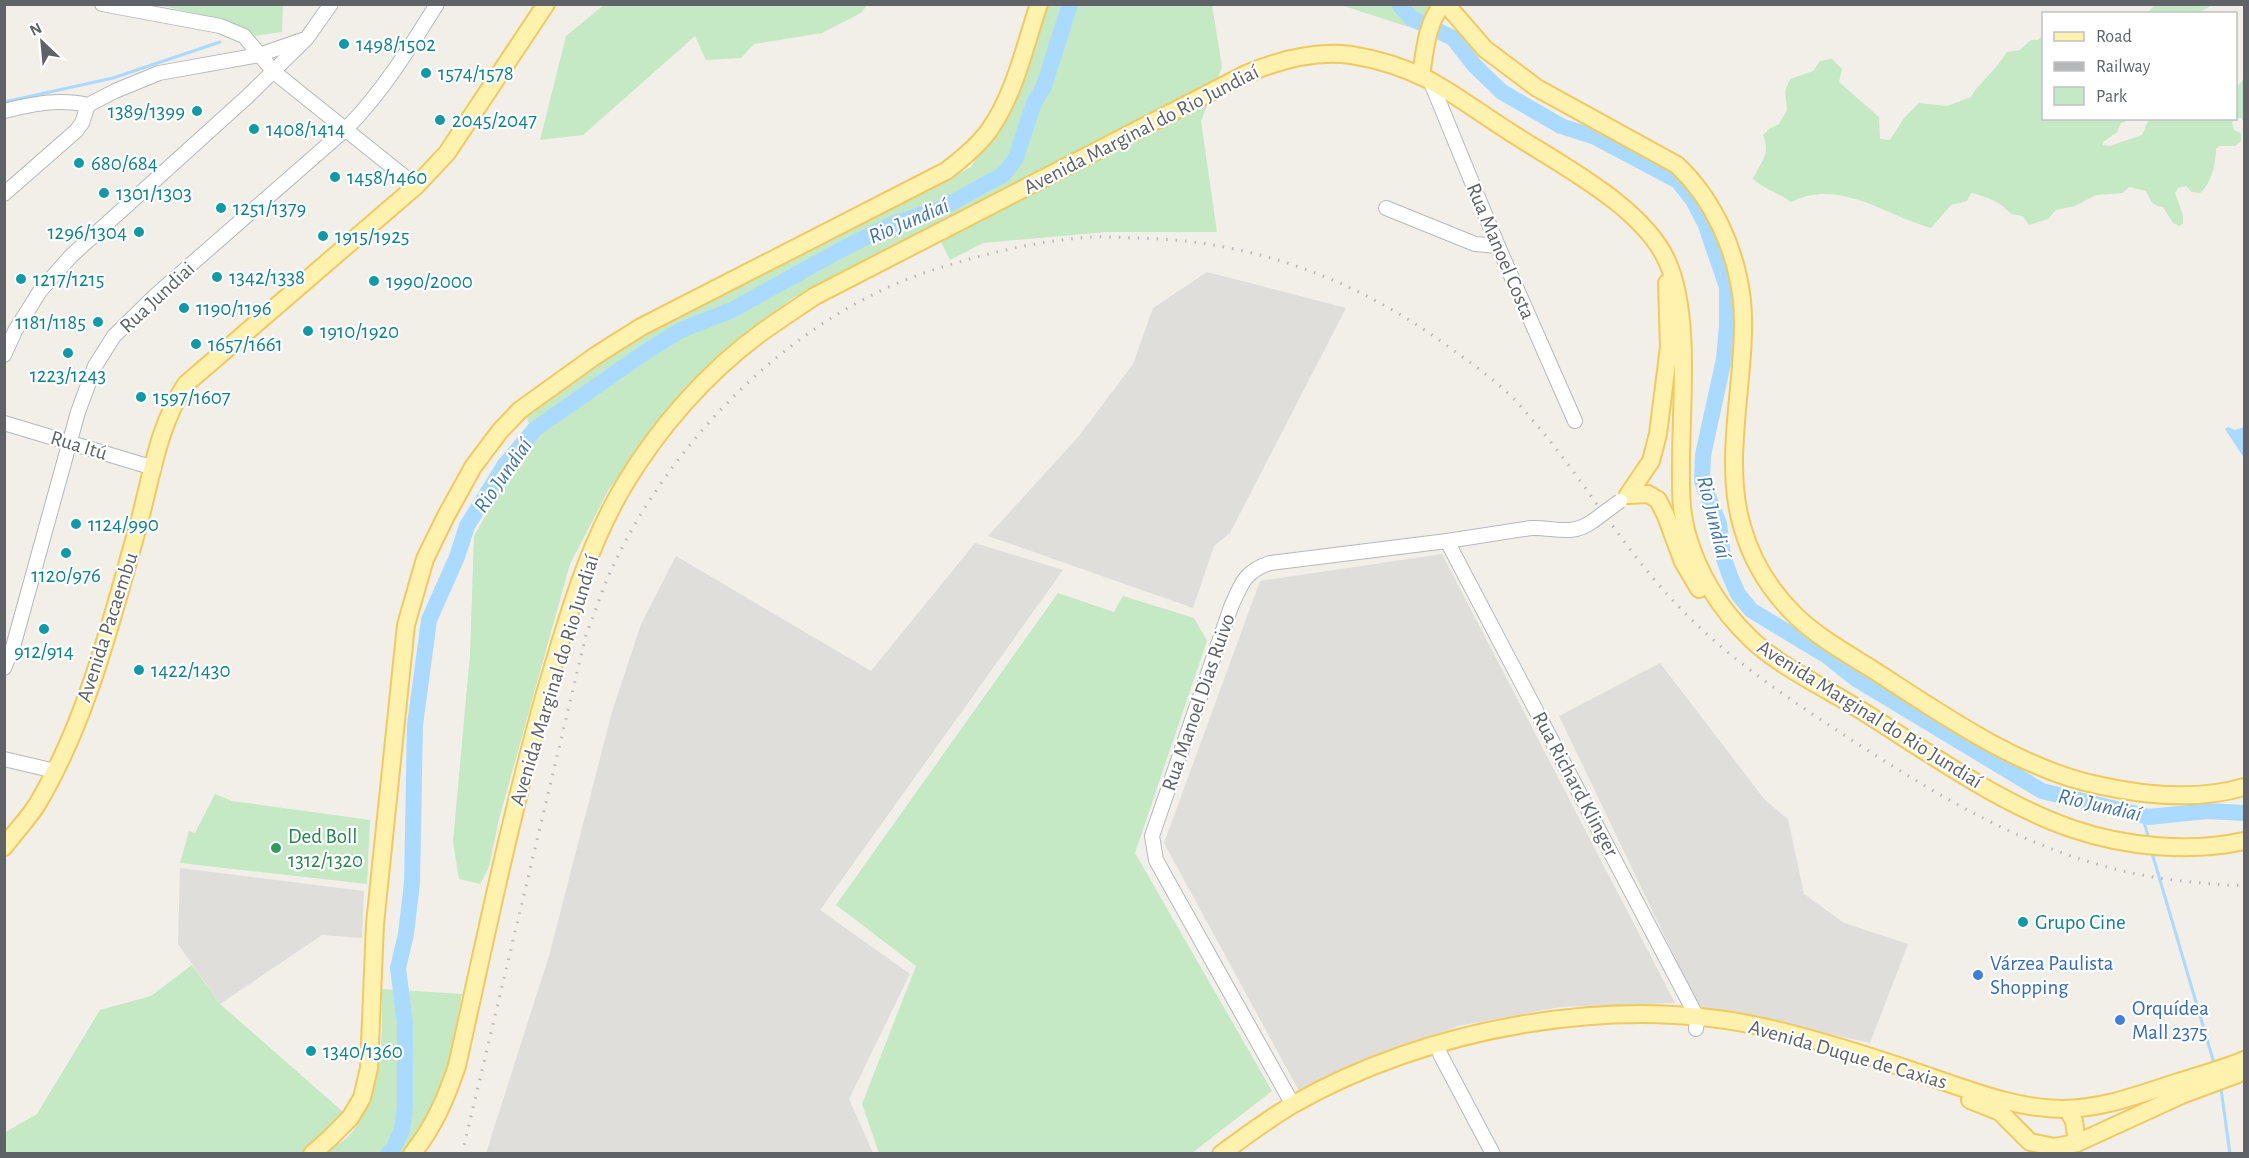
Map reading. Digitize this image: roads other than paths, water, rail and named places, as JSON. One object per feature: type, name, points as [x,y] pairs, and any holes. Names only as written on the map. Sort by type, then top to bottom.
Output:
[{"type":"main road","name":"Avenida Pacaembu","points":[[4,846],[37,805],[73,731],[101,653],[163,430],[173,404],[186,384],[416,186],[447,153],[546,4]]},
{"type":"main road","points":[[312,1154],[350,1118],[362,1098],[369,1068],[375,924],[406,625],[425,559],[473,467],[500,430],[520,410],[604,350],[682,304],[813,240],[946,171],[962,160],[989,129],[1008,94],[1039,4]]},
{"type":"main road","points":[[1425,78],[1424,51],[1440,7]]},
{"type":"main road","name":"Avenida Marginal do Rio Jundiaí","points":[[1440,7],[1485,49],[1537,88],[1677,165],[1695,182],[1713,210],[1730,251],[1742,299],[1742,347],[1733,446],[1736,494],[1741,525],[1763,575],[1779,598],[1796,616],[1832,643],[1955,721],[2001,748],[2058,774],[2092,784],[2139,792],[2190,794],[2244,787]]},
{"type":"main road","name":"Avenida Marginal do Rio Jundiaí","points":[[412,1154],[429,1132],[447,1097],[457,1066],[525,766],[580,577],[599,533],[624,486],[663,430],[706,380],[761,333],[815,296],[1253,71],[1268,65],[1322,53],[1352,55],[1425,78],[1619,204],[1645,228],[1666,258],[1676,288],[1681,322],[1681,483],[1686,532],[1703,576],[1724,608],[1750,639],[2003,798],[2037,816],[2074,829],[2124,841],[2199,846],[2244,841]]},
{"type":"main road","points":[[1624,498],[1651,461],[1658,434],[1669,347],[1666,258]]},
{"type":"main road","points":[[1624,498],[1648,494],[1658,500],[1683,562],[1694,582],[1718,614],[1734,630],[1750,639]]},
{"type":"main road","name":"Avenida Duque de Caxias","points":[[1221,1154],[1293,1105],[1393,1059],[1435,1045],[1502,1029],[1566,1018],[1611,1016],[1770,1029],[1884,1060],[1991,1096],[2029,1106],[2067,1109],[2107,1104],[2244,1060]]},
{"type":"main road","name":"Avenida Duque de Caxias","points":[[1239,1154],[1299,1115],[1351,1088],[1395,1069],[1440,1054],[1505,1039],[1566,1029],[1697,1023],[1775,1040],[1988,1106],[2000,1112],[2029,1142]]},
{"type":"main road","points":[[2029,1106],[2018,1120],[2029,1142],[2075,1148],[2184,1094],[2244,1071]]},
{"type":"main road","points":[[2067,1109],[2074,1121],[2075,1148]]},
{"type":"street","points":[[102,4],[220,26],[244,36],[274,72],[347,128],[416,186]]},
{"type":"street","points":[[4,355],[15,331],[40,291],[71,256],[274,72],[307,38],[331,4]]},
{"type":"street","name":"Rua Jundiai","points":[[4,668],[13,646],[33,578],[69,441],[95,366],[114,336],[156,295],[347,128],[370,105],[398,68],[437,4]]},
{"type":"street","points":[[4,111],[52,101],[67,100],[88,105],[159,73],[259,55],[307,38]]},
{"type":"street","name":"Rua Manoel Costa","points":[[1425,78],[1575,421]]},
{"type":"street","points":[[4,194],[76,131],[82,123],[88,105]]},
{"type":"street","points":[[1386,208],[1475,244],[1498,246]]},
{"type":"street","name":"Rua Itú","points":[[4,423],[154,468]]},
{"type":"street","name":"Rua Manoel Dias Ruivo","points":[[1293,1105],[1156,860],[1152,836],[1231,607],[1248,574],[1270,563],[1531,528],[1576,530],[1593,521],[1624,498]]},
{"type":"street","name":"Rua Richard Klinger","points":[[1447,541],[1697,1023]]},
{"type":"street","points":[[4,759],[55,771]]},
{"type":"street","points":[[1440,1054],[1493,1154]]},
{"type":"water","points":[[2228,427],[2235,430],[2244,427],[2244,458],[2225,429]]},
{"type":"waterway","name":"Rio Jundiaí","points":[[388,1154],[402,1130],[405,1107],[405,1024],[398,968],[406,934],[412,883],[415,725],[429,620],[457,557],[467,526],[504,466],[535,429],[644,353],[681,330],[732,310],[846,247],[895,223],[942,208],[1004,174],[1016,158],[1034,103],[1044,86],[1070,4]]},
{"type":"waterway","name":"Rio Jundiaí","points":[[1399,4],[1411,18],[1453,38],[1475,66],[1502,92],[1561,126],[1595,137],[1678,181],[1693,200],[1705,223],[1727,287],[1724,359],[1703,455],[1702,481],[1719,524],[1723,556],[1730,576],[1738,594],[1751,610],[1827,656],[1856,679],[2042,791],[2149,817],[2207,811],[2244,813]]},
{"type":"waterway","points":[[4,102],[113,78],[220,42]]},
{"type":"waterway","points":[[2142,815],[2148,836]]},
{"type":"waterway","points":[[2152,853],[2214,1063]]},
{"type":"waterway","points":[[2221,1089],[2230,1154]]},
{"type":"railway","points":[[462,1154],[586,635],[608,576],[638,519],[669,471],[706,426],[746,385],[790,347],[837,314],[887,288],[939,268],[991,253],[1044,242],[1106,237],[1175,240],[1218,246],[1299,267],[1338,282],[1376,301],[1449,347],[1521,406],[1559,452],[1626,544],[1681,609],[1738,661],[1801,706],[1885,761],[1967,810],[2053,849],[2098,864],[2144,875],[2212,884],[2244,885]]},
{"type":"place","name":"1498/1502","points":[[344,44]]},
{"type":"place","name":"1574/1578","points":[[426,73]]},
{"type":"place","name":"1389/1399","points":[[197,111]]},
{"type":"place","name":"2045/2047","points":[[440,120]]},
{"type":"place","name":"1408/1414","points":[[254,129]]},
{"type":"place","name":"680/684","points":[[79,163]]},
{"type":"place","name":"1458/1460","points":[[335,177]]},
{"type":"place","name":"1301/1303","points":[[104,193]]},
{"type":"place","name":"1251/1379","points":[[221,208]]},
{"type":"place","name":"1296/1304","points":[[139,232]]},
{"type":"place","name":"1915/1925","points":[[323,236]]},
{"type":"place","name":"1342/1338","points":[[217,277]]},
{"type":"place","name":"1217/1215","points":[[21,279]]},
{"type":"place","name":"1990/2000","points":[[374,281]]},
{"type":"place","name":"1190/1196","points":[[184,308]]},
{"type":"place","name":"1181/1185","points":[[98,322]]},
{"type":"place","name":"1910/1920","points":[[308,331]]},
{"type":"place","name":"1657/1661","points":[[196,344]]},
{"type":"place","name":"1223/1243","points":[[68,353]]},
{"type":"place","name":"1597/1607","points":[[141,397]]},
{"type":"place","name":"1124/990","points":[[76,524]]},
{"type":"place","name":"1120/976","points":[[66,553]]},
{"type":"place","name":"912/914","points":[[44,629]]},
{"type":"place","name":"1422/1430","points":[[139,670]]},
{"type":"place","name":"Ded Boll 1312/1320","points":[[276,848]]},
{"type":"place","name":"Grupo Cine","points":[[2023,922]]},
{"type":"place","name":"Várzea Paulista Shopping","points":[[1978,975]]},
{"type":"place","name":"Orquídea Mall 2375","points":[[2120,1020]]},
{"type":"place","name":"1340/1360","points":[[311,1051]]}]
